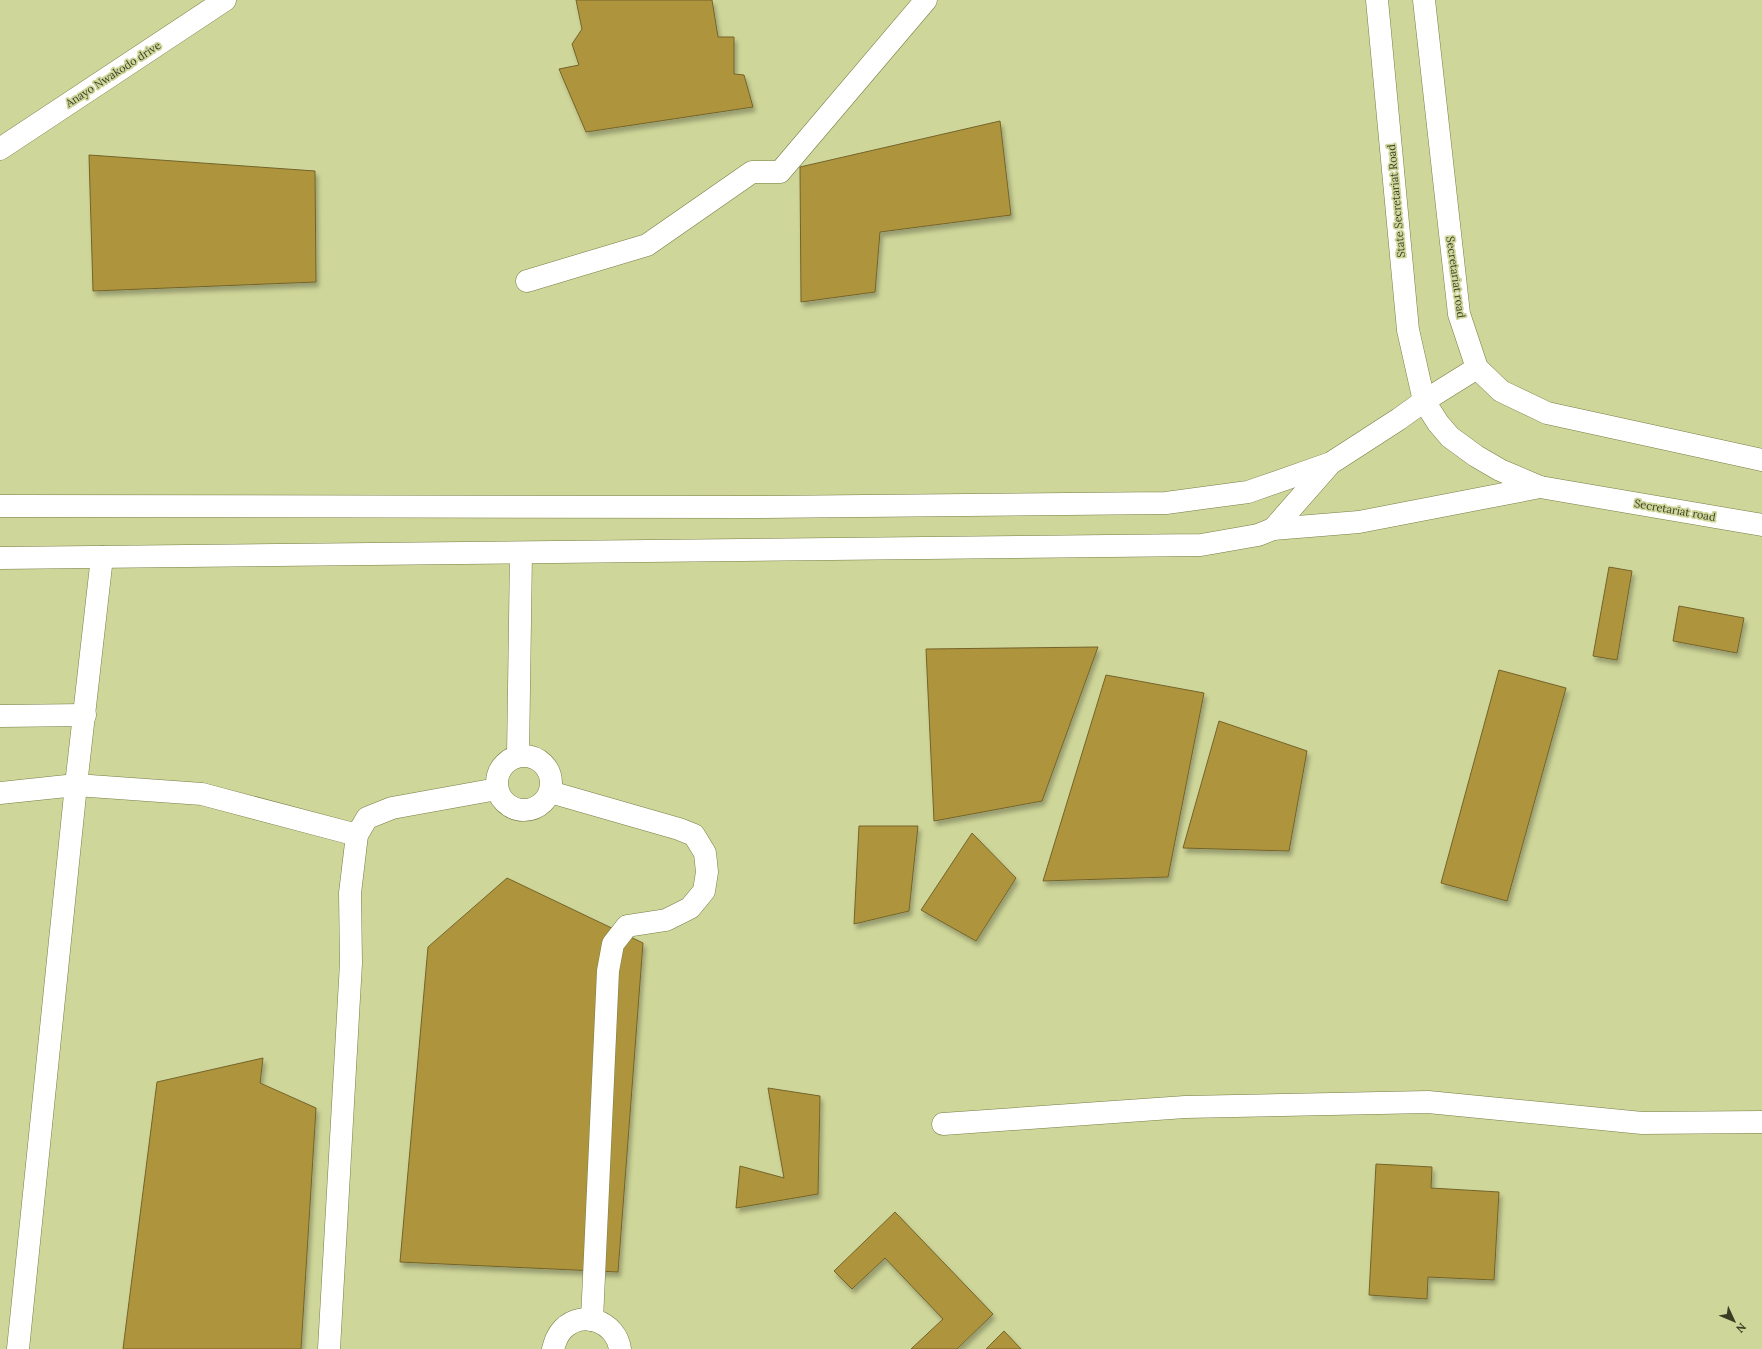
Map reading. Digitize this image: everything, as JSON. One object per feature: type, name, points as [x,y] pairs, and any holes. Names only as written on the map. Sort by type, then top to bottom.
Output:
[{"type":"street","name":"Anayo Nwakodo drive","points":[[0,149],[225,0]]},
{"type":"street","points":[[527,281],[647,245],[752,172],[780,172],[926,0]]},
{"type":"street","name":"State Secretariat Road","points":[[1377,0],[1408,330],[1424,401],[1438,423],[1450,437],[1476,456],[1500,470],[1540,487]]},
{"type":"street","name":"Secretariat road","points":[[1424,0],[1458,314],[1477,368],[1500,391],[1547,413],[1762,460]]},
{"type":"street","points":[[0,506],[758,507],[1166,503],[1248,492],[1331,463],[1393,424],[1424,401],[1477,368]]},
{"type":"street","points":[[1273,529],[1331,463]]},
{"type":"street","points":[[0,558],[1201,545],[1258,535],[1273,529],[1359,522],[1540,487]]},
{"type":"street","name":"Secretariat road","points":[[1540,487],[1762,525]]},
{"type":"street","points":[[518,756],[521,553]]},
{"type":"street","points":[[18,1349],[76,785],[102,557]]},
{"type":"street","points":[[0,716],[85,715]]},
{"type":"street","points":[[518,756],[532,757],[545,765],[551,777],[550,792],[543,804],[530,810],[516,810],[504,802],[497,789],[498,775],[506,763],[518,756]]},
{"type":"street","points":[[0,792],[76,785],[202,794],[357,835]]},
{"type":"street","points":[[329,1349],[351,963],[350,892],[357,835],[367,818],[392,808],[497,789]]},
{"type":"street","points":[[550,792],[679,828],[694,834],[705,853],[707,872],[704,891],[690,908],[666,920],[627,926],[613,944],[608,971],[592,1320]]},
{"type":"street","points":[[943,1124],[1185,1107],[1428,1102],[1642,1123],[1762,1122]]},
{"type":"street","points":[[553,1349],[559,1334],[571,1323],[581,1319],[602,1322],[611,1329],[617,1337],[620,1349]]},
{"type":"building","points":[[576,0],[712,0],[718,37],[734,37],[734,74],[744,75],[753,107],[586,132],[559,69],[579,65],[572,44],[582,29]]},
{"type":"building","points":[[1000,121],[1011,215],[880,232],[875,292],[801,302],[800,167]]},
{"type":"building","points":[[89,155],[315,171],[316,282],[93,291]]},
{"type":"building","points":[[1609,567],[1632,571],[1617,660],[1593,656]]},
{"type":"building","points":[[1679,606],[1744,618],[1737,653],[1673,641]]},
{"type":"building","points":[[1098,647],[1042,801],[934,821],[926,649]]},
{"type":"building","points":[[1499,670],[1566,688],[1507,901],[1441,883]]},
{"type":"building","points":[[1106,675],[1204,693],[1168,877],[1043,881]]},
{"type":"building","points":[[1219,721],[1307,751],[1289,851],[1183,848]]},
{"type":"building","points":[[859,826],[918,826],[909,911],[854,924]]},
{"type":"building","points":[[972,833],[1016,878],[976,941],[921,910]]},
{"type":"building","points":[[507,878],[643,943],[618,1272],[400,1262],[428,947]]},
{"type":"building","points":[[263,1058],[260,1083],[316,1108],[301,1349],[123,1349],[157,1082]]},
{"type":"building","points":[[768,1088],[820,1096],[818,1194],[736,1208],[740,1166],[784,1178]]},
{"type":"building","points":[[1376,1164],[1432,1167],[1431,1188],[1499,1192],[1494,1280],[1428,1277],[1427,1299],[1369,1295]]},
{"type":"building","points":[[895,1212],[993,1314],[957,1349],[911,1349],[943,1319],[885,1258],[852,1289],[834,1271]]},
{"type":"building","points":[[1004,1331],[1021,1349],[986,1349]]}]
